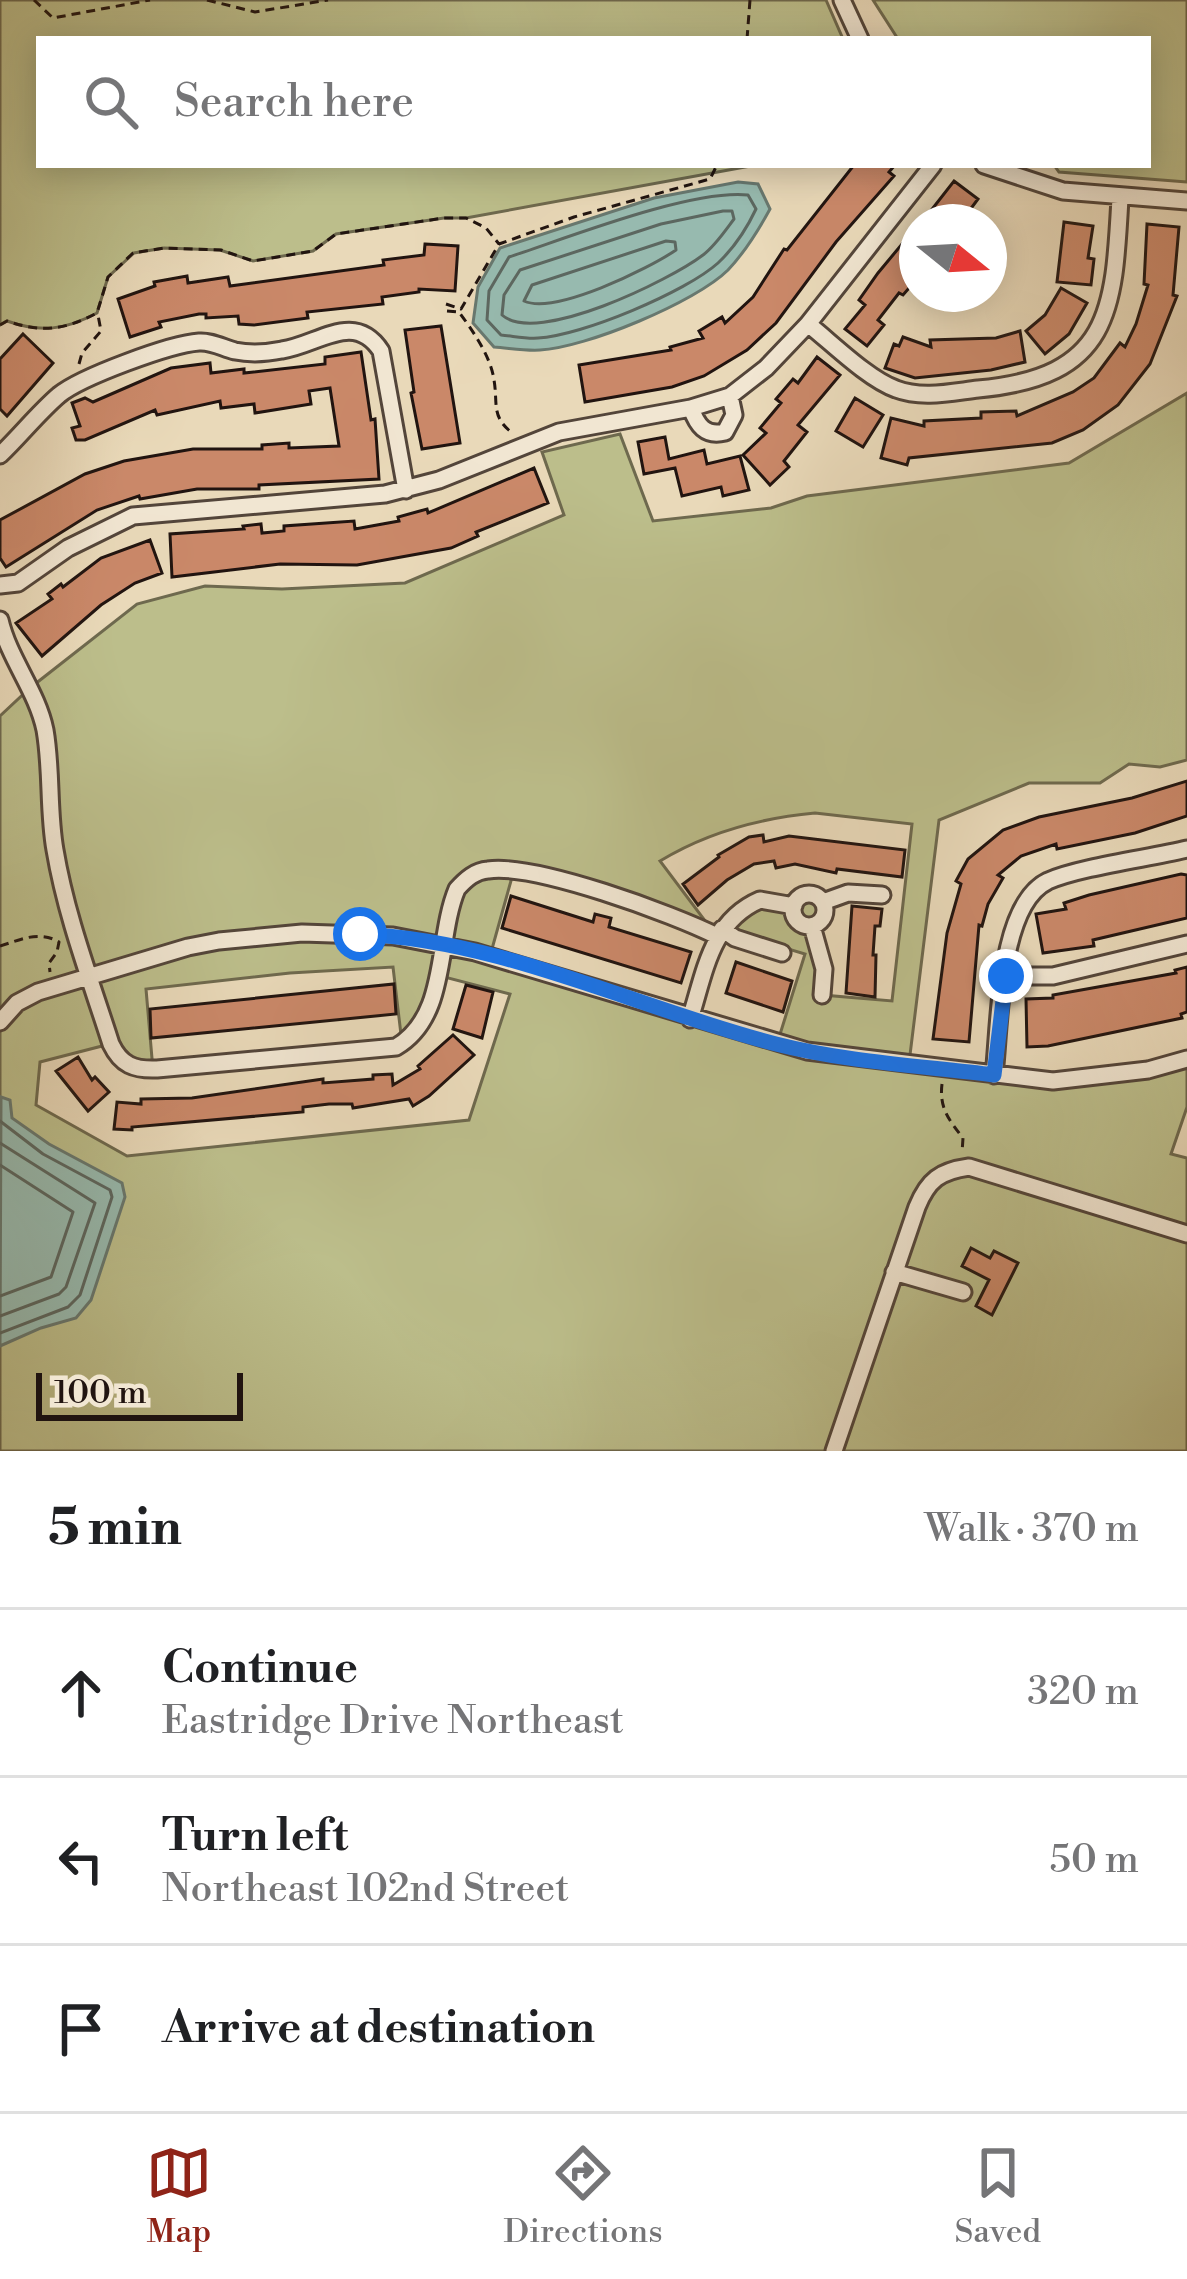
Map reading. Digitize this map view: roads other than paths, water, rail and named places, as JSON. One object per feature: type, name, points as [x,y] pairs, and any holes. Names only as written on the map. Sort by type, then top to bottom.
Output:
[{"type":"street","points":[[842,0],[859,36]]},
{"type":"street","points":[[0,601],[1,585],[18,584],[68,548],[134,516],[406,490],[559,432],[691,408],[730,396],[766,368],[808,324],[931,168]]},
{"type":"street","points":[[993,168],[1048,187],[1120,198],[1187,201]]},
{"type":"street","points":[[808,324],[891,388],[911,394],[1030,382],[1068,363],[1102,325],[1112,299],[1120,198]]},
{"type":"street","points":[[0,455],[76,383],[199,342],[249,353],[275,351],[309,345],[344,329],[367,334],[381,350],[406,490]]},
{"type":"street","points":[[691,408],[703,430],[724,432],[734,416],[730,396]]},
{"type":"street","points":[[0,620],[44,730],[57,862],[118,1060],[141,1070],[383,1050],[411,1038],[430,1009],[457,889],[475,873],[493,869],[524,871],[638,904],[782,953]]},
{"type":"street","points":[[994,1075],[1018,913],[1035,890],[1065,877],[1187,849]]},
{"type":"street","points":[[794,906],[805,895],[823,902],[848,893],[882,895]]},
{"type":"street","points":[[690,1018],[720,933],[737,913],[760,900],[794,906]]},
{"type":"street","points":[[812,926],[824,916],[823,902]]},
{"type":"street","points":[[794,906],[798,922],[812,926]]},
{"type":"street","points":[[812,926],[824,969],[822,995]]},
{"type":"street","points":[[0,1022],[17,1003],[38,992],[188,947],[329,933],[393,935],[443,945],[807,1051],[1053,1081],[1187,1059]]},
{"type":"street","points":[[1006,976],[1053,976],[1187,944]]},
{"type":"street","points":[[834,1451],[923,1191],[946,1170],[964,1168],[1187,1234]]},
{"type":"street","points":[[894,1272],[963,1292]]},
{"type":"water","points":[[738,182],[758,184],[770,209],[728,270],[691,296],[611,332],[540,350],[494,347],[473,323],[478,287],[500,248],[654,198]]},
{"type":"water","points":[[1,1097],[10,1100],[12,1118],[122,1183],[125,1197],[91,1300],[76,1318],[0,1346]]}]
